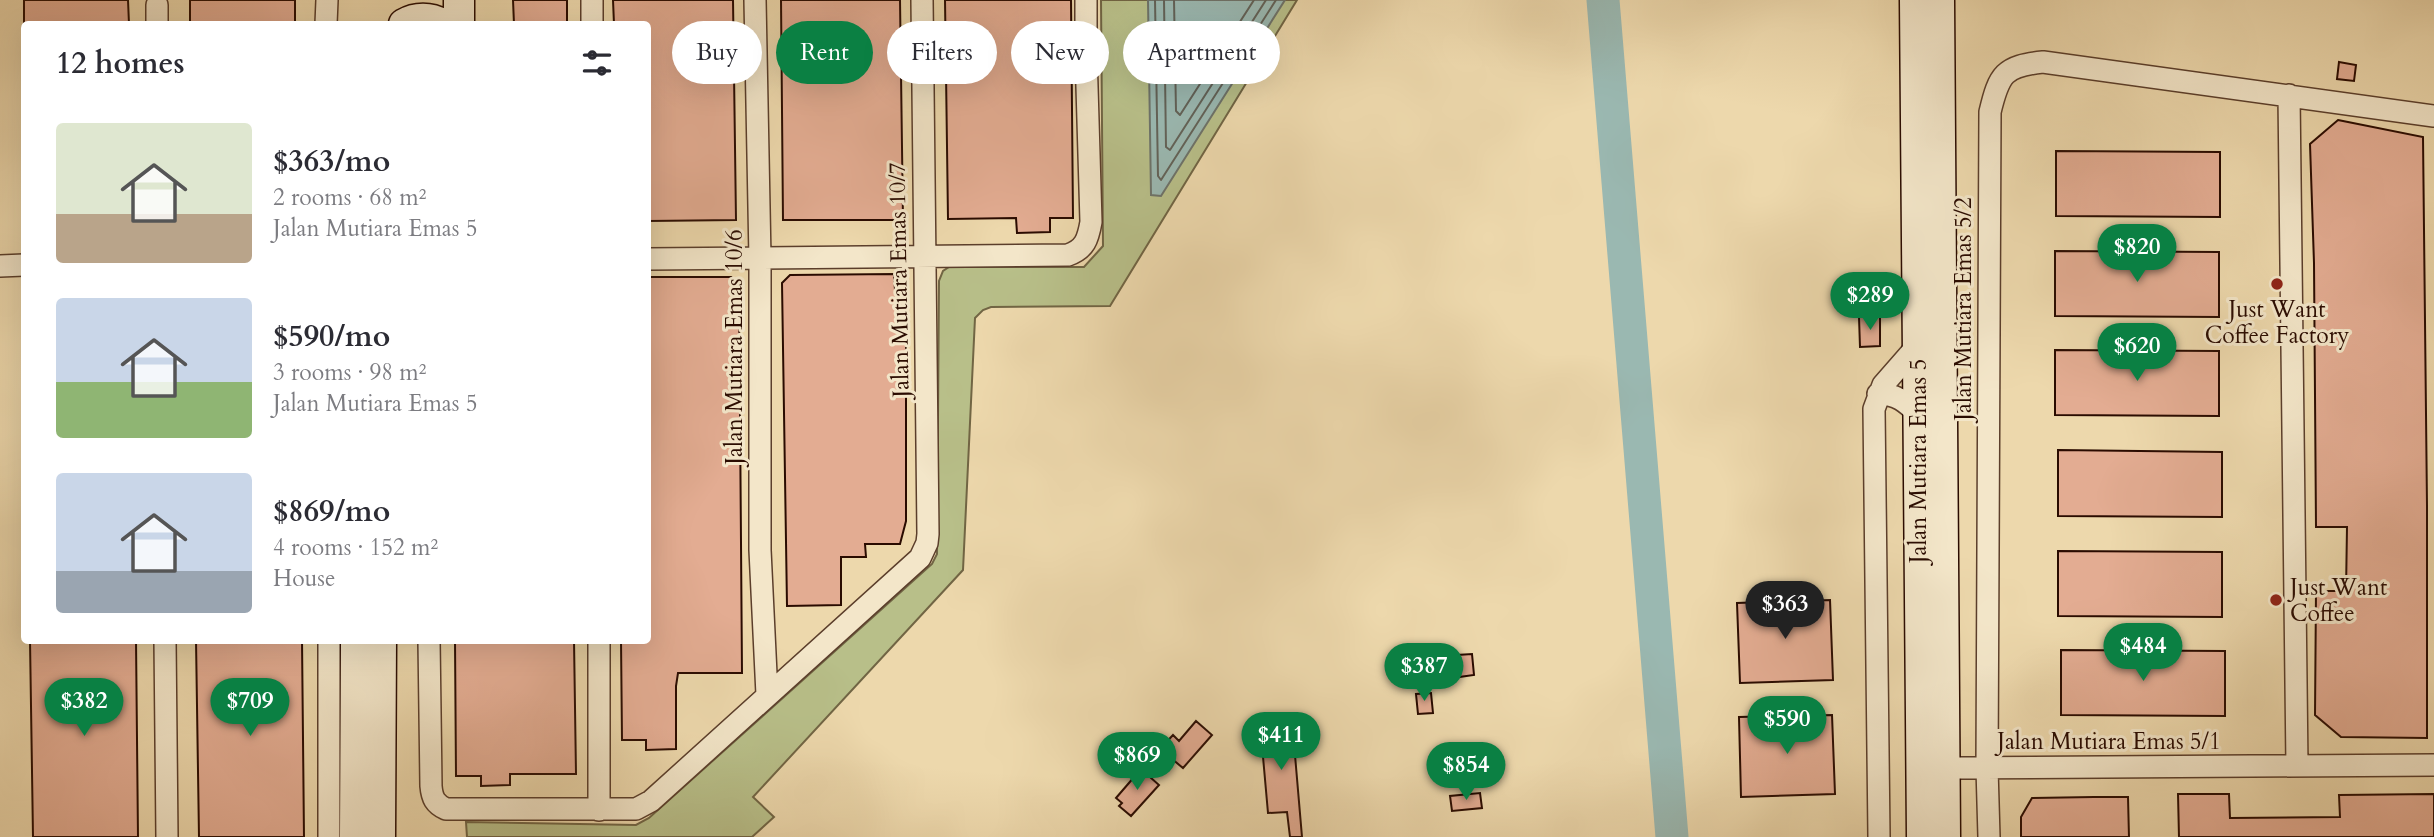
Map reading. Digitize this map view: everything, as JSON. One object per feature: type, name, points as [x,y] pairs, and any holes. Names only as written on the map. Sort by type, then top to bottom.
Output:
[{"type":"street","points":[[326,21],[327,0]]},
{"type":"street","points":[[459,0],[459,21]]},
{"type":"street","points":[[592,0],[592,21]]},
{"type":"street","name":"Jalan Mutiara Emas 10/6","points":[[755,0],[760,259],[760,550],[767,695]]},
{"type":"street","name":"Jalan Mutiara Emas 10/7","points":[[767,695],[920,558],[927,543],[922,0]]},
{"type":"street","points":[[651,259],[1068,256],[1085,244],[1091,222],[1086,0]]},
{"type":"street","name":"Jalan Mutiara Emas 5","points":[[1915,0],[1918,414],[1933,768],[1945,837]]},
{"type":"street","name":"Jalan Mutiara Emas 5","points":[[1922,837],[1933,768],[1939,0]]},
{"type":"street","points":[[414,15],[434,21]]},
{"type":"street","name":"Jalan Mutiara Emas 5/2","points":[[1989,837],[1990,112],[1994,92],[2009,69],[2043,62],[2434,116]]},
{"type":"street","points":[[2289,95],[2297,766]]},
{"type":"street","points":[[0,266],[21,265]]},
{"type":"street","points":[[1878,394],[1892,373],[1918,345]]},
{"type":"street","points":[[1878,394],[1888,394],[1903,400],[1918,414]]},
{"type":"street","name":"Jalan Mutiara Emas 5","points":[[1878,394],[1874,409],[1879,837]]},
{"type":"street","points":[[165,644],[167,837]]},
{"type":"street","points":[[328,644],[329,837]]},
{"type":"street","points":[[355,837],[356,644]]},
{"type":"street","points":[[380,837],[381,644]]},
{"type":"street","points":[[429,644],[432,794],[433,800],[446,809],[636,809],[646,805],[767,695]]},
{"type":"street","points":[[598,644],[599,810]]},
{"type":"street","name":"Jalan Mutiara Emas 5/1","points":[[1933,768],[2434,765]]},
{"type":"green space","points":[[1101,0],[1297,0],[1280,28],[1280,21],[1123,21],[1123,84],[1246,84],[1110,306],[991,307],[975,318],[963,570],[753,797],[774,817],[752,837],[467,837],[466,822],[636,825],[649,818],[932,564],[937,554],[939,281],[943,271],[949,267],[1084,267],[1103,246],[1102,84],[1109,84],[1109,21],[1101,21]]},
{"type":"water","points":[[1148,0],[1285,0],[1272,21],[1148,21]]},
{"type":"water","points":[[1149,84],[1232,84],[1161,196],[1151,195]]},
{"type":"building","points":[[24,0],[128,0],[129,21],[24,21]]},
{"type":"building","points":[[190,0],[295,0],[295,21],[190,21]]},
{"type":"building","points":[[513,0],[567,0],[567,21],[514,21]]},
{"type":"building","points":[[613,0],[733,0],[733,21],[672,21],[672,84],[734,84],[736,220],[651,221],[651,21],[614,21]]},
{"type":"building","points":[[781,0],[900,0],[900,21],[887,21],[887,84],[901,84],[903,220],[783,220],[782,84],[873,84],[873,21],[781,21]]},
{"type":"building","points":[[945,0],[1071,0],[1071,21],[1011,21],[1011,84],[1072,84],[1073,218],[1050,218],[1050,232],[1017,233],[1016,218],[948,219],[946,84],[997,84],[997,21],[945,21]]},
{"type":"building","points":[[2339,62],[2356,65],[2354,81],[2337,79]]},
{"type":"building","points":[[2338,120],[2423,137],[2427,738],[2341,737],[2315,715],[2316,591],[2346,591],[2347,527],[2316,527],[2314,263],[2310,144]]},
{"type":"building","points":[[2056,151],[2220,152],[2220,217],[2056,216]]},
{"type":"building","points":[[2055,251],[2219,252],[2219,317],[2055,316]]},
{"type":"building","points":[[894,274],[895,290],[906,289],[906,521],[900,544],[865,544],[866,557],[841,557],[841,605],[787,606],[782,283],[790,275]]},
{"type":"building","points":[[651,277],[731,277],[739,283],[742,673],[678,673],[676,749],[646,750],[646,740],[622,740],[621,644],[651,644]]},
{"type":"building","points":[[1859,317],[1880,317],[1880,346],[1860,347]]},
{"type":"building","points":[[2055,350],[2219,351],[2219,416],[2055,415]]},
{"type":"building","points":[[2058,450],[2222,452],[2222,517],[2058,516]]},
{"type":"building","points":[[2058,551],[2222,552],[2222,617],[2058,616]]},
{"type":"building","points":[[1830,600],[1833,680],[1740,683],[1737,603]]},
{"type":"building","points":[[30,644],[136,644],[138,837],[33,837]]},
{"type":"building","points":[[196,644],[302,644],[304,837],[199,837]]},
{"type":"building","points":[[455,644],[574,644],[576,774],[510,774],[510,785],[481,786],[481,776],[456,776]]},
{"type":"building","points":[[2061,650],[2225,651],[2225,716],[2061,715]]},
{"type":"building","points":[[1472,654],[1474,675],[1459,677],[1457,655]]},
{"type":"building","points":[[1431,693],[1433,713],[1418,714],[1416,694]]},
{"type":"building","points":[[1832,715],[1835,794],[1741,797],[1739,717]]},
{"type":"building","points":[[1292,720],[1302,837],[1290,837],[1287,812],[1268,813],[1260,723]]},
{"type":"building","points":[[1196,721],[1212,735],[1183,768],[1160,749],[1173,735],[1179,741]]},
{"type":"building","points":[[1141,769],[1159,785],[1131,816],[1119,806],[1122,803],[1116,798]]},
{"type":"building","points":[[1480,793],[1482,808],[1452,811],[1450,796]]},
{"type":"building","points":[[2178,794],[2229,794],[2230,818],[2340,817],[2339,795],[2434,794],[2434,837],[2179,837]]},
{"type":"building","points":[[2128,797],[2129,837],[2021,837],[2021,817],[2032,798]]},
{"type":"waterway","points":[[1603,0],[1672,837]]},
{"type":"place","name":"Just Want Coffee Factory","points":[[2277,284]]},
{"type":"place","name":"Just Want Coffee","points":[[2276,600]]}]
